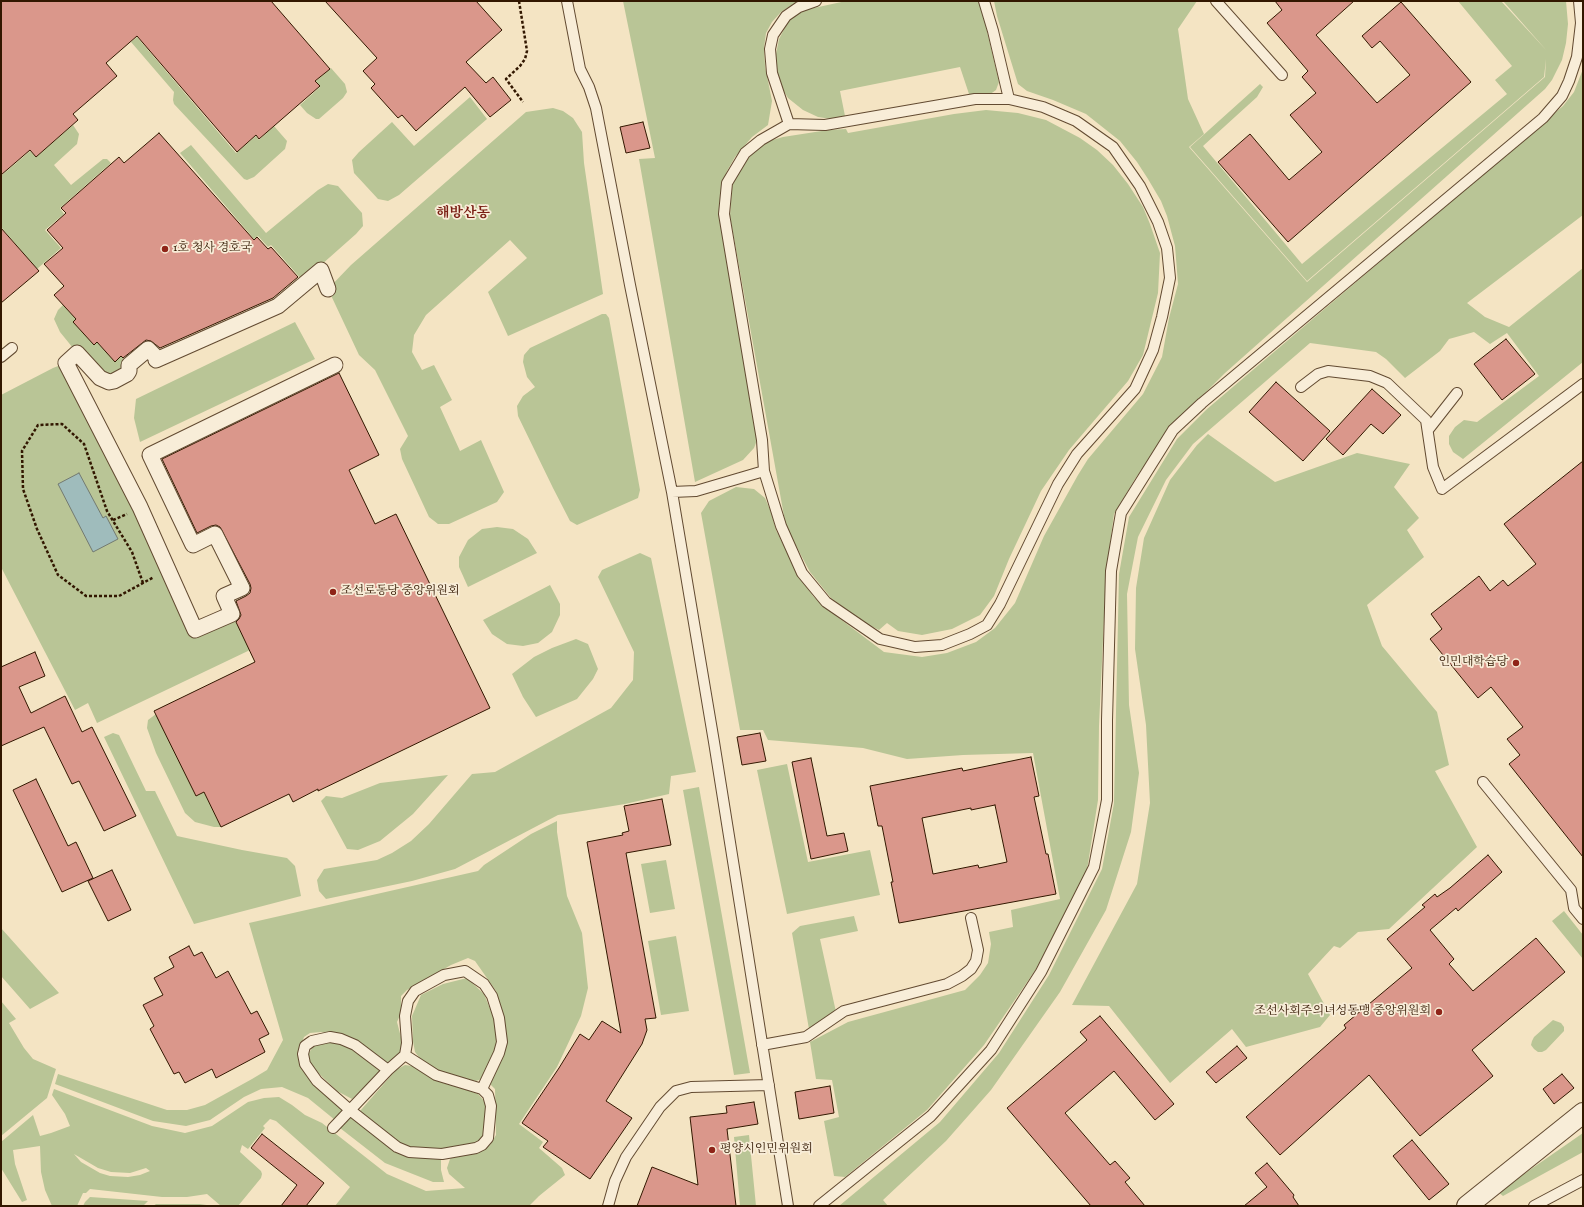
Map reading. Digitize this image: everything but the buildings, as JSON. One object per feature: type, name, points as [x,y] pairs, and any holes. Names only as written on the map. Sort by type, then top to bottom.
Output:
[{"type":"street","points":[[328,289],[321,270],[278,306],[156,360],[156,357],[148,349],[129,365],[129,371],[127,374],[114,381],[108,382],[100,378],[77,353],[66,363],[140,507],[169,568],[195,630],[232,614],[224,596],[242,588],[215,534],[193,544],[150,455],[335,365]]},
{"type":"street","points":[[1467,1206],[1583,1113]]},
{"type":"lane","points":[[567,1],[580,69],[589,87],[596,108],[672,492],[788,1206]]},
{"type":"lane","points":[[789,124],[772,73],[770,49],[773,36],[786,16],[799,7],[816,1]]},
{"type":"lane","points":[[984,1],[993,31],[1009,99]]},
{"type":"lane","points":[[1216,1],[1282,75]]},
{"type":"lane","points":[[819,1206],[930,1116],[991,1050],[1041,972],[1094,867],[1107,800],[1107,720],[1111,571],[1121,513],[1173,430],[1202,402],[1543,118],[1562,96],[1577,57],[1581,23],[1579,1]]},
{"type":"lane","points":[[975,98],[1009,99],[1043,107],[1076,121],[1113,147],[1140,186],[1158,222],[1167,248],[1170,278],[1162,317],[1153,350],[1135,389],[1077,454],[1058,484],[1000,604],[987,625],[970,634],[942,645],[915,647],[880,639],[826,602],[802,573],[781,526],[764,470],[762,440],[724,214],[727,183],[745,153],[761,140],[789,124],[825,125],[975,98]]},
{"type":"lane","points":[[1,357],[12,348]]},
{"type":"lane","points":[[1301,386],[1318,374],[1328,371],[1370,376],[1387,383],[1426,420],[1433,467],[1442,489],[1583,384]]},
{"type":"lane","points":[[1428,430],[1456,393]]},
{"type":"lane","points":[[672,492],[696,491],[764,470]]},
{"type":"lane","points":[[1483,782],[1571,890],[1574,908],[1583,919]]},
{"type":"lane","points":[[762,1045],[806,1037],[844,1011],[947,984],[962,976],[971,969],[976,961],[978,950],[971,918]]},
{"type":"lane","points":[[333,1128],[388,1070],[406,1055],[407,1043],[405,1016],[408,1001],[415,992],[444,975],[465,971],[484,984],[492,996],[499,1018],[502,1042],[499,1053],[482,1089]]},
{"type":"lane","points":[[388,1070],[364,1051],[341,1039],[330,1037],[312,1041],[306,1046],[303,1054],[305,1064],[318,1081],[350,1110],[396,1147],[409,1152],[442,1154],[476,1148],[488,1138],[491,1106],[488,1095],[482,1089],[436,1075],[406,1055]]},
{"type":"lane","points":[[608,1206],[615,1181],[626,1157],[660,1107],[676,1091],[691,1087],[769,1085]]},
{"type":"lane","points":[[1534,1206],[1583,1180]]},
{"type":"path","points":[[519,1],[527,51],[525,59],[520,66],[506,79],[523,102]]},
{"type":"path","points":[[143,583],[132,552],[107,511],[84,444],[62,424],[38,425],[22,451],[23,488],[37,529],[58,575],[86,596],[119,596],[143,583],[169,568]]},
{"type":"green space","points":[[623,1],[798,1],[781,12],[772,22],[766,33],[764,48],[765,66],[772,101],[768,125],[752,137],[735,157],[727,171],[722,186],[719,208],[757,440],[754,448],[743,460],[695,482],[639,159],[655,158]]},
{"type":"green space","points":[[846,1],[980,1],[999,82],[996,90],[989,95],[969,94],[960,67],[840,91],[845,116],[831,119],[818,117],[803,110],[788,98],[780,85],[776,72],[776,54],[779,39],[789,20],[800,11]]},
{"type":"green space","points":[[994,1],[1197,1],[1178,29],[1188,99],[1204,134],[1189,147],[1307,282],[1545,77],[1546,59],[1544,77],[1307,281],[1190,147],[1260,84],[1263,87],[1257,97],[1203,146],[1302,264],[1507,94],[1495,80],[1512,66],[1458,1],[1501,1],[1547,51],[1503,1],[1566,1],[1568,24],[1562,60],[1552,80],[1545,89],[1225,373],[1171,427],[1135,479],[1114,514],[1106,574],[1099,726],[1098,800],[1087,870],[1036,969],[984,1045],[927,1110],[845,1177],[834,1176],[824,1121],[839,1117],[832,1080],[816,1079],[810,1042],[848,1022],[965,990],[980,975],[988,963],[991,944],[989,932],[1013,927],[1011,910],[1060,899],[1033,753],[963,755],[907,759],[863,748],[768,740],[763,730],[740,730],[701,513],[709,501],[736,487],[754,489],[765,498],[776,530],[798,575],[813,596],[823,606],[884,652],[922,657],[947,653],[976,642],[995,628],[1015,603],[1044,536],[1078,475],[1088,459],[1143,394],[1162,357],[1169,318],[1178,284],[1175,246],[1167,216],[1161,201],[1148,179],[1137,162],[1120,141],[1086,114],[1027,91],[1018,84],[997,16]]},
{"type":"green space","points":[[137,37],[236,153],[256,136],[259,140],[274,126],[287,141],[285,149],[254,177],[247,180],[244,179],[174,104],[174,92],[131,42]]},
{"type":"green space","points":[[331,68],[345,84],[347,92],[343,98],[319,119],[316,119],[307,113],[300,105],[320,87],[316,81]]},
{"type":"green space","points":[[1583,69],[1583,215],[1467,303],[1485,317],[1509,327],[1583,268],[1583,362],[1463,459],[1453,452],[1449,444],[1449,436],[1455,427],[1464,420],[1477,422],[1539,376],[1507,333],[1490,344],[1474,332],[1449,339],[1440,351],[1405,378],[1386,359],[1376,352],[1310,343],[1193,444],[1166,480],[1138,537],[1127,594],[1129,705],[1139,773],[1131,832],[1106,910],[1060,992],[991,1090],[946,1141],[883,1200],[888,1206],[839,1206],[940,1122],[999,1053],[1049,975],[1102,869],[1114,803],[1119,574],[1129,517],[1177,439],[1207,409],[1563,106],[1574,92]]},
{"type":"green space","points":[[470,97],[487,119],[399,195],[388,201],[378,199],[354,173],[352,160],[392,122],[414,146]]},
{"type":"green space","points":[[553,108],[563,111],[573,118],[582,132],[584,163],[603,294],[508,336],[488,292],[527,258],[510,240],[426,315],[414,335],[412,352],[422,370],[434,365],[452,400],[440,407],[460,451],[481,440],[504,492],[497,502],[449,524],[438,524],[429,517],[402,459],[400,449],[408,436],[375,370],[359,355],[328,289],[351,265],[526,112]]},
{"type":"green space","points":[[986,110],[1018,113],[1046,120],[1080,138],[1097,150],[1113,165],[1143,207],[1150,224],[1160,253],[1158,293],[1143,355],[1128,381],[1069,450],[1041,491],[1009,559],[994,596],[980,615],[952,629],[922,635],[898,631],[887,623],[879,630],[863,622],[831,598],[810,572],[786,527],[730,216],[732,187],[736,175],[745,161],[752,151],[762,143],[783,137],[828,130],[846,129],[848,133],[954,114]]},
{"type":"green space","points":[[73,125],[79,134],[77,144],[54,165],[71,185],[103,159],[107,159],[111,163],[60,208],[64,214],[45,230],[61,248],[37,269],[1,227],[1,176],[30,151],[36,157]]},
{"type":"green space","points":[[191,145],[266,233],[318,190],[328,184],[338,186],[362,213],[363,226],[303,281],[271,245],[268,247],[258,236],[254,239],[180,153]]},
{"type":"green space","points":[[63,305],[76,319],[73,322],[94,345],[97,342],[115,362],[121,356],[129,365],[114,381],[77,353],[60,332],[54,319],[58,310]]},
{"type":"green space","points":[[602,314],[606,314],[609,318],[640,490],[638,498],[577,525],[570,521],[553,488],[518,416],[517,406],[523,396],[535,387],[527,377],[523,362],[524,355],[530,348]]},
{"type":"green space","points":[[295,322],[315,359],[140,442],[134,418],[136,399]]},
{"type":"green space","points":[[66,363],[195,630],[232,614],[250,650],[97,723],[88,703],[75,710],[1,567],[1,395],[53,368]]},
{"type":"green space","points":[[1208,434],[1275,482],[1357,453],[1410,464],[1394,487],[1419,518],[1407,530],[1424,557],[1367,605],[1382,646],[1437,712],[1449,765],[1435,771],[1477,847],[1389,929],[1358,932],[1340,948],[1334,946],[1308,974],[1330,1015],[1320,1027],[1246,1047],[1232,1029],[1170,1083],[1109,1006],[1072,1005],[1137,884],[1150,803],[1146,725],[1135,649],[1136,588],[1144,538],[1170,480],[1197,445]]},
{"type":"green space","points":[[497,527],[513,529],[528,539],[537,553],[468,587],[459,567],[459,557],[468,540],[482,529]]},
{"type":"green space","points":[[640,553],[651,558],[696,772],[671,776],[669,794],[625,804],[558,815],[455,869],[412,881],[326,899],[319,891],[317,880],[324,869],[377,860],[392,853],[411,841],[429,824],[472,774],[495,772],[611,708],[633,680],[634,652],[598,577],[602,570]]},
{"type":"green space","points":[[550,585],[560,604],[560,615],[552,632],[538,643],[523,646],[507,644],[492,634],[483,620]]},
{"type":"green space","points":[[576,639],[588,644],[598,669],[593,679],[577,699],[536,717],[523,697],[512,674],[534,657]]},
{"type":"green space","points":[[156,714],[196,796],[204,792],[221,827],[214,827],[195,822],[185,813],[156,753],[147,728],[148,720]]},
{"type":"green space","points":[[113,733],[119,735],[146,791],[155,791],[177,836],[287,858],[295,866],[301,896],[194,924],[104,737]]},
{"type":"green space","points":[[787,764],[808,862],[870,850],[880,895],[787,914],[757,770]]},
{"type":"green space","points":[[448,775],[413,814],[380,841],[358,850],[347,849],[321,801],[326,796],[342,798],[380,783]]},
{"type":"green space","points":[[699,787],[750,1073],[734,1075],[683,790]]},
{"type":"green space","points":[[557,821],[557,832],[567,896],[582,933],[588,988],[581,1016],[557,1067],[519,1124],[543,1142],[539,1148],[562,1168],[565,1175],[529,1206],[335,1206],[350,1187],[276,1121],[270,1119],[263,1126],[265,1128],[248,1149],[242,1145],[240,1152],[261,1171],[262,1174],[261,1178],[238,1206],[221,1206],[207,1194],[187,1197],[162,1197],[90,1189],[86,1193],[83,1193],[77,1206],[52,1206],[45,1190],[41,1172],[40,1146],[13,1150],[15,1164],[27,1200],[22,1202],[1,1168],[1,1142],[33,1115],[40,1136],[70,1126],[65,1114],[52,1095],[54,1089],[152,1126],[185,1133],[212,1126],[248,1102],[264,1098],[279,1097],[305,1115],[322,1123],[387,1174],[426,1191],[465,1188],[449,1174],[447,1168],[450,1159],[455,1154],[483,1150],[490,1145],[496,1135],[495,1089],[490,1084],[506,1048],[504,1017],[496,991],[475,961],[468,958],[451,965],[407,990],[401,996],[401,1013],[397,1022],[403,1045],[400,1054],[387,1063],[338,1035],[321,1032],[310,1033],[304,1037],[298,1053],[300,1065],[315,1084],[344,1109],[335,1120],[308,1098],[282,1087],[261,1089],[244,1097],[210,1120],[186,1126],[153,1121],[55,1084],[58,1074],[167,1110],[187,1110],[205,1105],[267,1070],[283,1040],[249,923],[478,871],[484,865],[531,834]],"holes":[[[74,1154],[98,1168],[111,1172],[130,1173],[146,1168],[150,1171],[140,1175],[128,1177],[110,1176],[100,1173],[81,1162]]]},
{"type":"green space","points":[[666,860],[675,909],[650,913],[641,864]]},
{"type":"green space","points":[[1564,911],[1583,935],[1583,959],[1552,921]]},
{"type":"green space","points":[[854,916],[858,931],[820,939],[836,1012],[809,1029],[792,933],[800,926]]},
{"type":"green space","points":[[1,928],[59,993],[30,1009],[1,976]]},
{"type":"green space","points":[[676,936],[689,1011],[661,1015],[648,941]]},
{"type":"green space","points":[[467,978],[484,994],[495,1021],[498,1038],[497,1051],[484,1078],[476,1081],[447,1075],[422,1061],[415,1052],[413,1041],[412,1016],[421,995],[443,984]]},
{"type":"green space","points":[[1,1001],[16,1019],[9,1023],[24,1048],[33,1059],[56,1069],[47,1098],[1,1136]]},
{"type":"green space","points":[[1553,1020],[1561,1023],[1564,1027],[1564,1031],[1546,1050],[1538,1052],[1531,1045],[1532,1041],[1534,1037]]},
{"type":"green space","points":[[324,1039],[338,1040],[362,1053],[382,1070],[352,1099],[337,1091],[308,1063],[307,1057],[313,1046]]},
{"type":"green space","points":[[405,1065],[419,1067],[443,1083],[463,1088],[478,1094],[487,1104],[485,1138],[478,1144],[444,1149],[407,1147],[397,1143],[362,1115],[360,1111],[396,1070]]},
{"type":"green space","points":[[352,1116],[411,1157],[441,1159],[441,1170],[444,1182],[433,1182],[385,1163],[340,1128]]},
{"type":"green space","points":[[1583,1133],[1583,1152],[1503,1196],[1498,1192]]},
{"type":"green space","points":[[749,1135],[756,1206],[740,1206],[734,1137]]},
{"type":"green space","points":[[90,1197],[148,1201],[143,1206],[83,1206]]},
{"type":"green space","points":[[156,1204],[200,1204],[213,1206],[153,1206]]},
{"type":"water","points":[[79,473],[103,518],[106,516],[118,539],[93,552],[58,484]]},
{"type":"place","name":"1호 청사 경호국","points":[[165,249]]},
{"type":"place","name":"조선로동당 중앙위원회","points":[[333,592]]},
{"type":"place","name":"인민대학습당","points":[[1516,663]]},
{"type":"place","name":"조선사회주의녀성동맹 중앙위원회","points":[[1439,1012]]},
{"type":"place","name":"평양시인민위원회","points":[[712,1150]]},
{"type":"district","name":"해방산동","points":[[463,214]]}]
